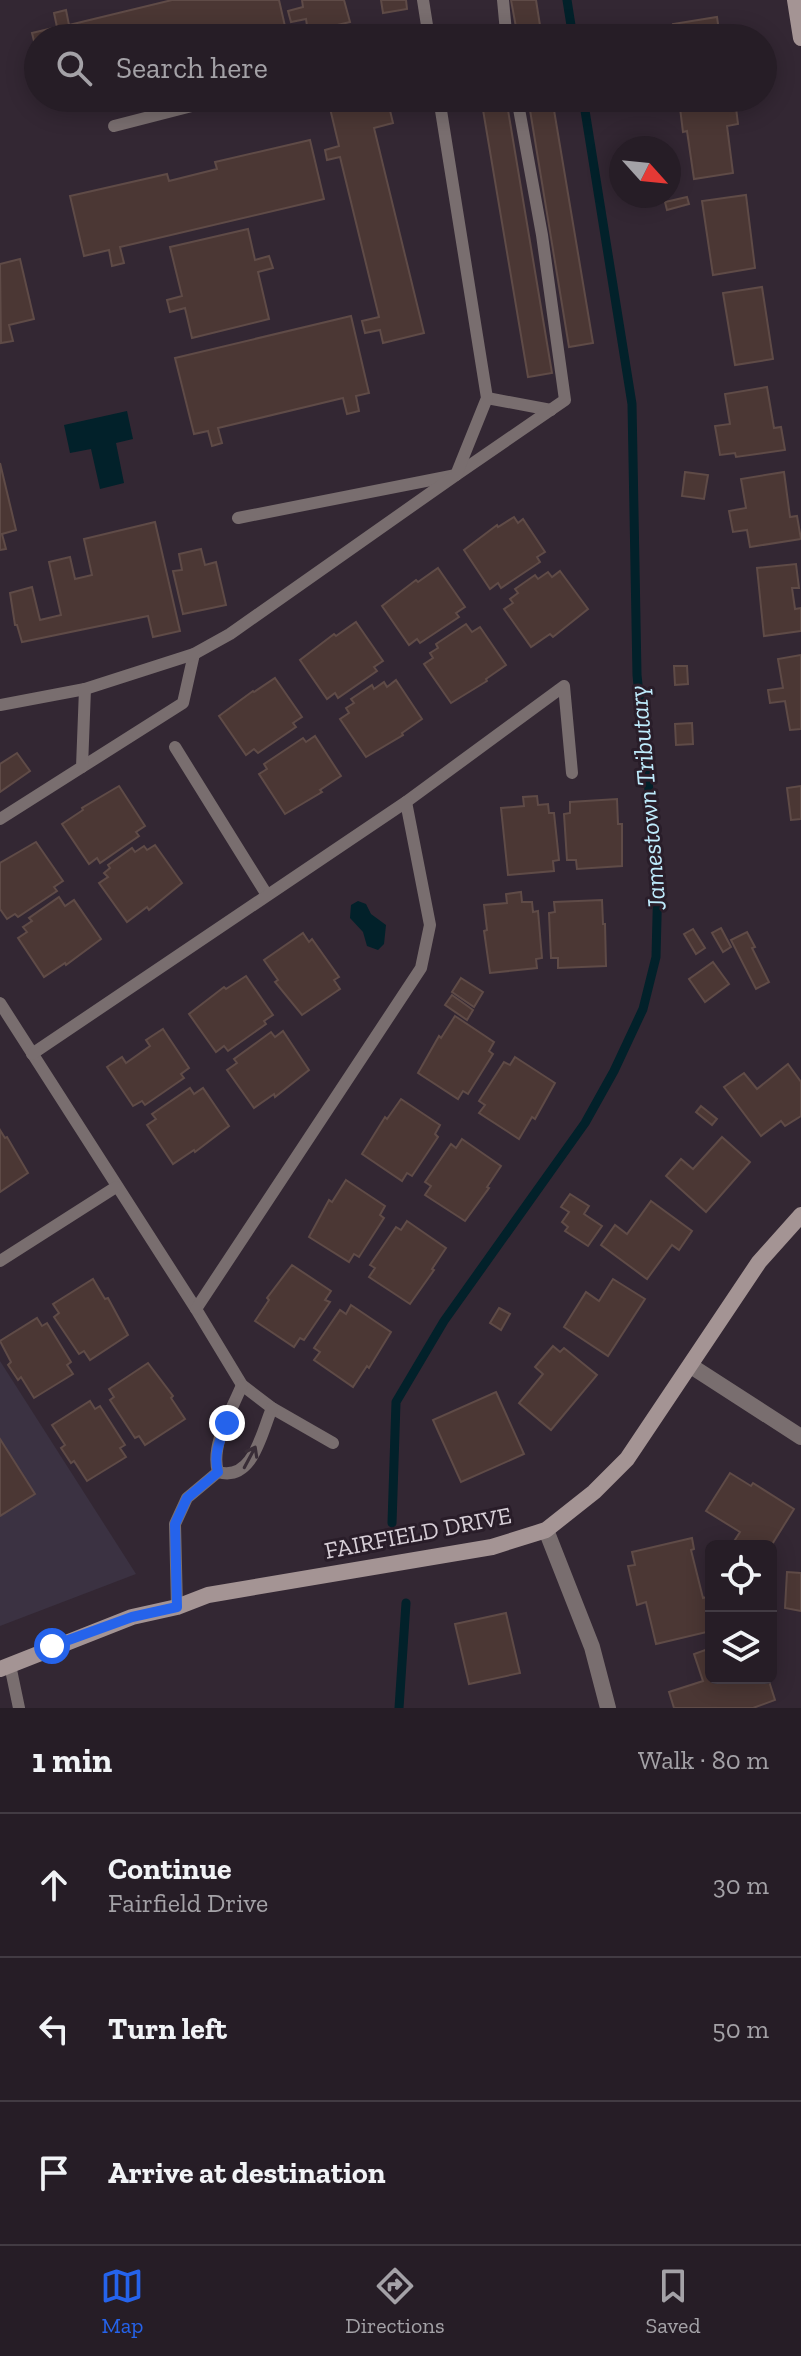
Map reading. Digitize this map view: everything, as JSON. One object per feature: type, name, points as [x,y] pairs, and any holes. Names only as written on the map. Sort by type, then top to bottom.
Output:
[{"type":"street","points":[[795,0],[801,38]]},
{"type":"street","name":"FAIRFIELD DRIVE","points":[[5,1667],[132,1617],[177,1607],[208,1595],[492,1547],[546,1530],[594,1492],[627,1459],[759,1262],[801,1215]]},
{"type":"street","points":[[691,1366],[801,1437]]},
{"type":"street","points":[[546,1530],[592,1647],[608,1708]]},
{"type":"lane","points":[[423,0],[427,24]]},
{"type":"lane","points":[[503,0],[505,24]]},
{"type":"lane","points":[[114,126],[168,112]]},
{"type":"lane","points":[[441,112],[487,398],[456,475]]},
{"type":"lane","points":[[0,705],[85,689],[194,654],[230,634],[565,400],[542,235],[520,112]]},
{"type":"lane","points":[[487,398],[551,410]]},
{"type":"lane","points":[[238,518],[456,475]]},
{"type":"lane","points":[[0,819],[183,703],[194,654]]},
{"type":"lane","points":[[32,1054],[406,802],[564,686],[572,773]]},
{"type":"lane","points":[[82,767],[85,689]]},
{"type":"lane","points":[[175,747],[267,895]]},
{"type":"lane","points":[[196,1309],[421,968],[430,925],[406,802]]},
{"type":"lane","points":[[0,1003],[242,1385],[272,1408],[333,1443]]},
{"type":"lane","points":[[0,1261],[116,1187]]},
{"type":"lane","points":[[218,1472],[215,1461],[217,1449],[242,1385]]},
{"type":"lane","points":[[218,1472],[230,1475],[244,1469],[272,1408]]},
{"type":"lane","points":[[177,1607],[175,1524],[187,1498],[218,1472]]},
{"type":"lane","points":[[5,1667],[19,1708]]},
{"type":"shaded area","points":[[0,1361],[136,1574],[0,1626]]},
{"type":"water","points":[[127,411],[133,439],[116,443],[124,483],[100,489],[91,449],[70,453],[64,425]]},
{"type":"water","points":[[358,901],[366,904],[371,914],[386,925],[384,944],[378,950],[367,946],[363,932],[350,918],[351,905]]},
{"type":"building","points":[[172,0],[279,0],[284,24],[73,24]]},
{"type":"building","points":[[302,0],[344,0],[350,22],[307,24],[306,19],[291,22],[288,11],[303,7]]},
{"type":"building","points":[[381,0],[406,0],[407,9],[383,13]]},
{"type":"building","points":[[511,0],[536,0],[540,24],[515,24]]},
{"type":"building","points":[[66,10],[69,24],[56,24],[54,13]]},
{"type":"building","points":[[717,17],[718,24],[673,24]]},
{"type":"building","points":[[331,112],[390,112],[393,123],[374,128],[424,333],[383,343],[380,330],[365,333],[362,321],[379,317],[340,157],[327,160],[325,150],[339,146]]},
{"type":"building","points":[[483,112],[508,112],[552,373],[528,377]]},
{"type":"building","points":[[530,112],[554,112],[593,343],[569,347]]},
{"type":"building","points":[[680,112],[736,112],[738,124],[727,126],[733,173],[694,179],[687,131],[683,132]]},
{"type":"building","points":[[310,140],[324,199],[120,247],[124,263],[112,266],[109,250],[84,256],[70,196],[167,174],[169,181],[217,169],[215,162]]},
{"type":"building","points":[[746,195],[755,268],[713,275],[702,201]]},
{"type":"building","points":[[687,197],[689,204],[681,206],[681,198]]},
{"type":"building","points":[[248,229],[255,260],[269,256],[273,268],[258,272],[269,319],[192,338],[185,308],[170,312],[167,300],[182,296],[170,247]]},
{"type":"building","points":[[20,259],[34,319],[9,325],[13,341],[1,343],[0,264]]},
{"type":"building","points":[[762,287],[773,359],[735,365],[723,293]]},
{"type":"building","points":[[351,316],[369,393],[356,396],[359,411],[347,414],[343,398],[218,428],[222,443],[212,446],[208,431],[194,434],[175,358]]},
{"type":"building","points":[[767,387],[774,428],[781,427],[785,450],[736,457],[735,453],[720,455],[715,426],[730,424],[725,394]]},
{"type":"building","points":[[0,463],[16,530],[2,534],[6,549],[0,550]]},
{"type":"building","points":[[685,472],[708,475],[704,499],[682,496]]},
{"type":"building","points":[[784,472],[790,517],[797,516],[801,539],[750,547],[747,530],[733,532],[729,511],[746,508],[741,479]]},
{"type":"building","points":[[514,517],[518,523],[523,519],[545,552],[537,557],[540,562],[501,588],[498,583],[490,589],[464,550],[497,525]]},
{"type":"building","points":[[155,522],[180,631],[153,637],[148,616],[22,642],[15,625],[10,593],[32,587],[40,620],[61,615],[49,562],[70,557],[75,579],[92,575],[84,539]]},
{"type":"building","points":[[201,549],[205,565],[216,562],[226,605],[183,614],[173,571],[182,570],[179,554]]},
{"type":"building","points":[[796,564],[799,588],[792,588],[795,609],[801,608],[801,631],[764,636],[757,568]]},
{"type":"building","points":[[438,568],[465,607],[456,613],[459,617],[420,643],[417,639],[409,645],[382,606],[416,580],[418,582]]},
{"type":"building","points":[[560,571],[588,609],[553,637],[550,634],[531,647],[504,609],[513,603],[510,599],[518,593],[515,589],[535,575],[538,579],[548,572],[552,577]]},
{"type":"building","points":[[356,622],[383,661],[374,667],[377,671],[338,698],[335,693],[327,699],[300,660],[334,634],[336,636]]},
{"type":"building","points":[[466,624],[472,632],[480,627],[506,665],[451,703],[424,664],[433,658],[430,653],[438,648],[436,644]]},
{"type":"building","points":[[801,655],[801,729],[790,730],[785,701],[770,703],[768,690],[783,688],[778,659]]},
{"type":"building","points":[[674,666],[687,666],[688,684],[675,685]]},
{"type":"building","points":[[275,678],[302,717],[293,723],[296,727],[258,753],[254,749],[246,755],[219,716]]},
{"type":"building","points":[[396,680],[422,719],[403,735],[366,757],[340,719],[349,713],[346,708],[354,703],[351,699],[372,685],[374,689],[384,682],[387,687]]},
{"type":"building","points":[[692,723],[693,744],[676,745],[675,724]]},
{"type":"building","points":[[315,736],[341,776],[320,790],[322,792],[285,814],[259,774],[267,769],[264,764],[303,738],[306,742]]},
{"type":"building","points":[[17,753],[30,771],[0,792],[0,764]]},
{"type":"building","points":[[119,786],[145,826],[136,832],[139,836],[100,863],[97,858],[89,864],[62,824]]},
{"type":"building","points":[[801,786],[801,819],[791,820],[787,788]]},
{"type":"building","points":[[537,796],[538,805],[548,804],[549,813],[554,813],[559,860],[553,861],[554,871],[508,875],[501,808],[524,806],[523,797]]},
{"type":"building","points":[[617,799],[618,824],[622,824],[622,866],[577,869],[576,860],[567,860],[564,814],[570,813],[570,802]]},
{"type":"building","points":[[36,842],[63,881],[54,887],[57,891],[18,917],[15,914],[7,919],[0,909],[0,863]]},
{"type":"building","points":[[155,845],[182,883],[149,910],[147,907],[127,922],[99,883],[108,877],[104,873],[110,868],[108,865],[132,848],[135,852],[144,846],[147,850]]},
{"type":"building","points":[[521,892],[522,902],[532,902],[533,912],[538,911],[542,958],[536,959],[537,968],[490,973],[484,905],[507,903],[506,894]]},
{"type":"building","points":[[59,897],[65,906],[74,900],[101,939],[44,977],[18,938],[27,932],[23,927],[32,921],[29,918]]},
{"type":"building","points":[[602,900],[606,966],[558,968],[558,958],[551,958],[549,913],[555,912],[554,902]]},
{"type":"building","points":[[721,928],[731,947],[723,952],[712,933]]},
{"type":"building","points":[[693,929],[705,948],[696,954],[684,934]]},
{"type":"building","points":[[747,932],[769,982],[756,989],[731,940]]},
{"type":"building","points":[[303,933],[309,942],[312,939],[339,977],[334,980],[340,989],[302,1015],[275,982],[278,980],[264,960]]},
{"type":"building","points":[[713,962],[729,984],[705,1002],[689,979]]},
{"type":"building","points":[[246,976],[273,1015],[264,1021],[266,1024],[228,1051],[224,1046],[216,1052],[189,1014],[224,987],[226,989]]},
{"type":"building","points":[[461,978],[483,992],[474,1007],[452,992]]},
{"type":"building","points":[[452,995],[473,1010],[467,1020],[445,1005]]},
{"type":"building","points":[[455,1016],[494,1042],[489,1051],[493,1054],[468,1094],[463,1091],[458,1099],[418,1073],[439,1036],[441,1038]]},
{"type":"building","points":[[163,1029],[189,1068],[181,1074],[184,1078],[145,1105],[142,1101],[133,1106],[107,1067],[122,1057],[126,1063],[150,1046],[146,1040]]},
{"type":"building","points":[[283,1031],[309,1070],[275,1097],[274,1094],[254,1108],[227,1070],[237,1063],[234,1059],[271,1032],[275,1037]]},
{"type":"building","points":[[515,1057],[555,1083],[535,1119],[532,1117],[519,1139],[479,1113],[485,1105],[479,1101],[504,1062],[510,1065]]},
{"type":"building","points":[[788,1064],[801,1082],[801,1116],[785,1126],[781,1121],[761,1136],[724,1087],[744,1073],[757,1089]]},
{"type":"building","points":[[190,1088],[194,1094],[203,1088],[229,1126],[195,1152],[173,1164],[147,1125],[156,1119],[152,1114]]},
{"type":"building","points":[[401,1099],[440,1125],[435,1134],[438,1137],[412,1176],[407,1173],[402,1181],[362,1154],[385,1117],[387,1119]]},
{"type":"building","points":[[701,1106],[717,1119],[712,1125],[696,1112]]},
{"type":"building","points":[[0,1130],[28,1173],[0,1192]]},
{"type":"building","points":[[722,1137],[750,1162],[706,1212],[666,1176],[681,1159],[693,1169]]},
{"type":"building","points":[[462,1139],[501,1166],[465,1221],[425,1195],[431,1186],[425,1182],[451,1144],[456,1148]]},
{"type":"building","points":[[346,1180],[385,1206],[380,1215],[384,1218],[359,1257],[354,1254],[349,1262],[309,1237],[329,1200],[332,1202]]},
{"type":"building","points":[[570,1194],[589,1206],[584,1214],[602,1226],[588,1246],[565,1231],[568,1227],[562,1222],[569,1212],[561,1207]]},
{"type":"building","points":[[651,1201],[692,1231],[679,1250],[672,1245],[647,1279],[601,1245],[615,1225],[627,1234]]},
{"type":"building","points":[[407,1221],[446,1248],[410,1304],[369,1277],[375,1268],[370,1265],[396,1227],[401,1230]]},
{"type":"building","points":[[292,1265],[331,1291],[325,1300],[330,1302],[304,1340],[300,1338],[294,1347],[255,1321],[269,1300],[267,1298]]},
{"type":"building","points":[[93,1279],[105,1299],[108,1298],[128,1335],[90,1360],[84,1351],[79,1354],[54,1317],[59,1313],[53,1304]]},
{"type":"building","points":[[613,1279],[645,1299],[608,1356],[564,1327],[586,1292],[599,1301]]},
{"type":"building","points":[[351,1305],[391,1332],[353,1387],[314,1360],[320,1352],[314,1348],[340,1310],[346,1314]]},
{"type":"building","points":[[499,1308],[510,1314],[501,1330],[490,1323]]},
{"type":"building","points":[[37,1318],[42,1326],[47,1323],[71,1362],[67,1365],[73,1374],[34,1398],[21,1377],[18,1380],[8,1365],[11,1362],[0,1341]]},
{"type":"building","points":[[553,1346],[560,1352],[564,1348],[597,1375],[551,1430],[519,1403],[543,1374],[535,1367]]},
{"type":"building","points":[[148,1363],[173,1396],[171,1398],[185,1419],[145,1445],[139,1436],[135,1438],[110,1400],[114,1397],[109,1389]]},
{"type":"building","points":[[496,1392],[524,1454],[461,1482],[433,1420]]},
{"type":"building","points":[[90,1401],[95,1409],[100,1406],[125,1445],[120,1448],[126,1457],[87,1481],[61,1448],[65,1445],[52,1425]]},
{"type":"building","points":[[0,1439],[35,1494],[0,1516]]},
{"type":"building","points":[[730,1473],[751,1486],[753,1483],[794,1509],[775,1540],[735,1540],[740,1532],[706,1511]]},
{"type":"building","points":[[692,1538],[694,1549],[691,1550],[705,1598],[705,1632],[656,1644],[646,1602],[637,1605],[628,1566],[635,1565],[632,1552]]},
{"type":"building","points":[[787,1572],[801,1573],[801,1611],[785,1608]]},
{"type":"building","points":[[506,1613],[520,1673],[469,1684],[455,1624]]},
{"type":"building","points":[[705,1650],[705,1684],[770,1684],[775,1700],[753,1708],[674,1708],[669,1692],[703,1681],[694,1654]]},
{"type":"waterway","name":"Jamestown Tributary","points":[[567,0],[571,24]]},
{"type":"waterway","name":"Jamestown Tributary","points":[[392,1523],[396,1402],[444,1321],[585,1123],[643,1009],[656,957],[658,878],[637,675],[632,404],[585,112]]},
{"type":"waterway","name":"Jamestown Tributary","points":[[399,1708],[406,1603]]},
{"type":"route","points":[[52,1646],[132,1617],[177,1607],[175,1524],[187,1498],[218,1472],[215,1461],[217,1449],[227,1423]]}]
